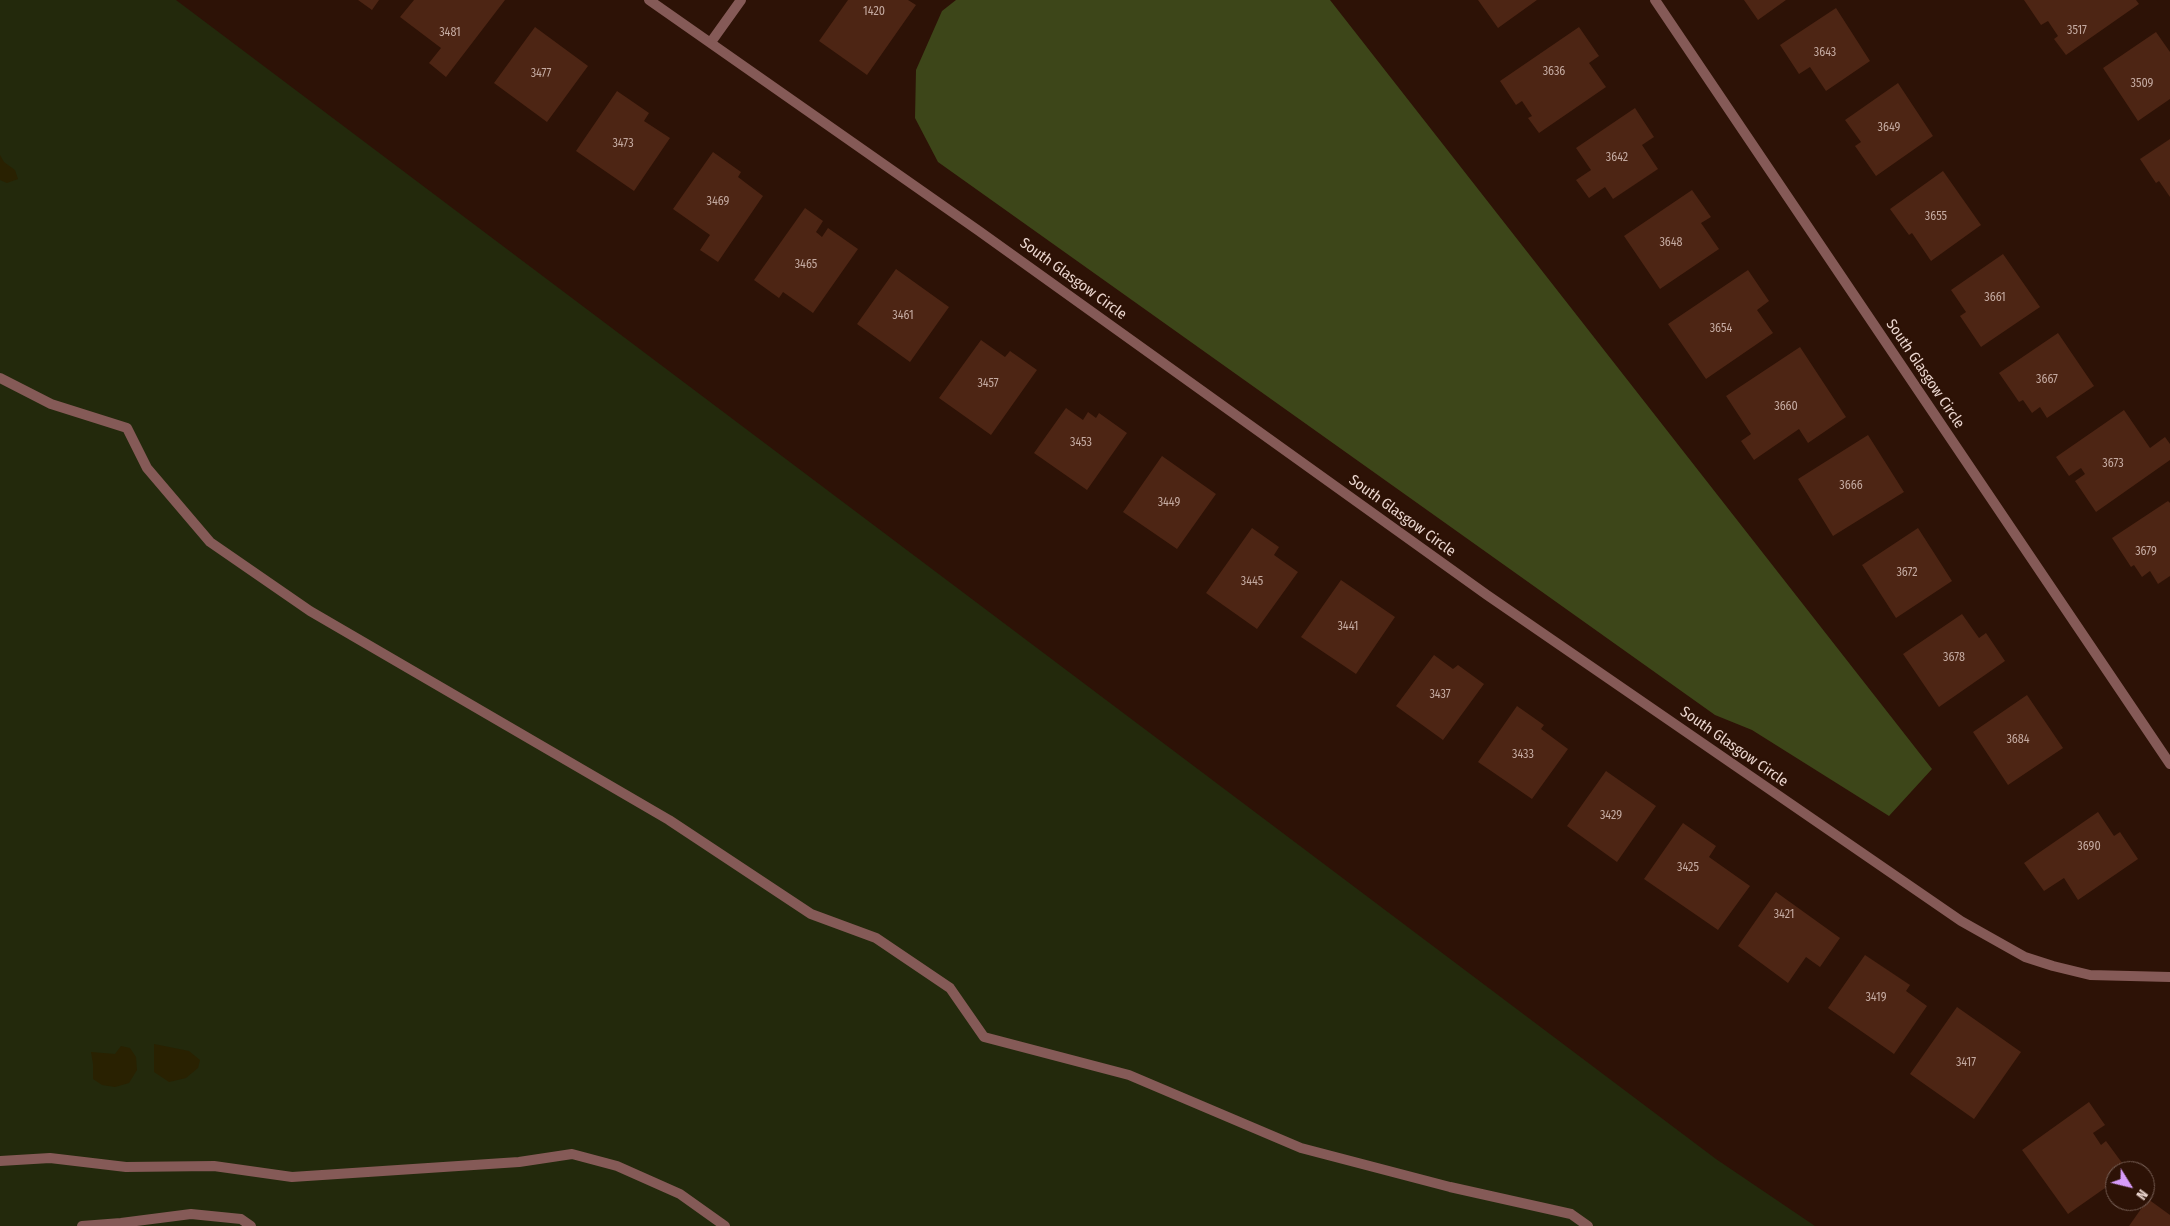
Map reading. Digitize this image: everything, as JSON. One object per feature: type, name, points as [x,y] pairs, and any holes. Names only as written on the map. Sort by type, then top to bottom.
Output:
[{"type":"street","name":"South Glasgow Circle","points":[[649,0],[980,231],[1487,595],[1961,921],[2024,957],[2052,966],[2090,975],[2170,977]]},
{"type":"street","points":[[711,42],[741,0]]},
{"type":"street","name":"South Glasgow Circle","points":[[1655,0],[2170,764]]},
{"type":"street","points":[[0,378],[51,404],[128,428],[147,468],[210,542],[310,611],[669,820],[811,914],[876,938],[950,988],[984,1037],[1128,1075],[1301,1148],[1450,1187],[1571,1214],[1588,1226]]},
{"type":"street","points":[[0,1161],[50,1158],[126,1167],[214,1166],[292,1177],[519,1162],[572,1154],[617,1166],[680,1194],[725,1226]]},
{"type":"street","points":[[82,1226],[191,1214],[241,1219],[251,1226]]},
{"type":"green space","points":[[0,0],[176,0],[1716,1159],[1815,1226],[0,1226]]},
{"type":"green space","points":[[956,0],[1330,0],[1932,769],[1889,816],[1752,730],[1715,715],[938,162],[915,118],[916,70],[942,11]]},
{"type":"sand","points":[[0,155],[4,162],[15,170],[18,179],[7,183],[0,180]]},
{"type":"sand","points":[[154,1044],[189,1051],[200,1060],[198,1068],[186,1078],[169,1082],[154,1072]]},
{"type":"sand","points":[[121,1046],[130,1048],[136,1057],[137,1070],[129,1083],[115,1087],[102,1085],[93,1079],[91,1052],[115,1054]]},
{"type":"building","points":[[358,0],[379,0],[372,10]]},
{"type":"building","points":[[414,0],[505,0],[446,77],[429,63],[441,48],[400,17]]},
{"type":"building","points":[[848,0],[908,0],[916,5],[867,75],[819,41]]},
{"type":"building","points":[[1478,0],[1537,0],[1498,28]]},
{"type":"building","points":[[1744,0],[1786,0],[1758,20]]},
{"type":"building","points":[[2024,0],[2136,0],[2139,4],[2066,55],[2054,39],[2058,36],[2048,21],[2041,25]]},
{"type":"building","points":[[1836,8],[1870,61],[1826,91],[1810,67],[1799,74],[1780,45]]},
{"type":"building","points":[[535,27],[588,66],[547,122],[494,83]]},
{"type":"building","points":[[1579,27],[1599,56],[1589,63],[1606,87],[1539,133],[1528,118],[1532,116],[1522,101],[1516,105],[1500,81]]},
{"type":"building","points":[[2156,32],[2170,52],[2170,99],[2138,121],[2103,68]]},
{"type":"building","points":[[1898,83],[1933,136],[1876,176],[1855,146],[1861,142],[1845,120]]},
{"type":"building","points":[[617,91],[649,113],[644,121],[670,138],[634,191],[576,151]]},
{"type":"building","points":[[1635,108],[1654,137],[1642,145],[1658,169],[1613,199],[1605,187],[1589,198],[1576,180],[1591,170],[1576,148]]},
{"type":"building","points":[[2170,139],[2170,197],[2159,181],[2156,183],[2140,159]]},
{"type":"building","points":[[713,152],[741,172],[738,177],[763,196],[718,262],[700,250],[710,235],[673,209]]},
{"type":"building","points":[[1943,171],[1981,225],[1931,261],[1912,233],[1909,235],[1890,209]]},
{"type":"building","points":[[1692,190],[1711,217],[1701,223],[1719,249],[1660,289],[1624,236]]},
{"type":"building","points":[[805,208],[823,221],[816,232],[822,237],[828,228],[858,249],[813,313],[783,292],[779,298],[754,280]]},
{"type":"building","points":[[2003,254],[2040,307],[1981,347],[1960,316],[1966,312],[1951,290]]},
{"type":"building","points":[[896,269],[949,307],[910,362],[857,324]]},
{"type":"building","points":[[1748,270],[1769,301],[1757,310],[1773,333],[1706,379],[1668,324]]},
{"type":"building","points":[[2058,333],[2094,386],[2047,418],[2040,407],[2032,413],[2023,400],[2019,402],[1999,373]]},
{"type":"building","points":[[981,340],[1005,357],[1010,351],[1037,370],[991,435],[939,398]]},
{"type":"building","points":[[1800,347],[1846,417],[1808,443],[1799,429],[1754,460],[1741,441],[1751,434],[1726,396]]},
{"type":"building","points":[[1066,408],[1083,420],[1088,412],[1096,418],[1099,413],[1127,433],[1087,490],[1034,453]]},
{"type":"building","points":[[2124,410],[2150,448],[2165,437],[2170,444],[2170,460],[2096,512],[2075,481],[2085,474],[2081,468],[2069,476],[2056,457]]},
{"type":"building","points":[[1868,435],[1904,492],[1833,536],[1798,479]]},
{"type":"building","points":[[1162,456],[1216,494],[1177,549],[1123,512]]},
{"type":"building","points":[[2168,501],[2170,503],[2170,576],[2158,584],[2150,571],[2142,577],[2134,565],[2131,567],[2112,538]]},
{"type":"building","points":[[1252,528],[1279,547],[1274,555],[1298,572],[1257,629],[1206,593]]},
{"type":"building","points":[[1918,528],[1952,581],[1896,618],[1862,565]]},
{"type":"building","points":[[1341,580],[1395,617],[1356,674],[1301,637]]},
{"type":"building","points":[[1962,614],[1979,638],[1986,633],[2005,661],[1939,707],[1903,654]]},
{"type":"building","points":[[1434,655],[1453,669],[1458,665],[1484,684],[1443,740],[1396,706]]},
{"type":"building","points":[[2027,695],[2063,748],[2008,785],[1973,732]]},
{"type":"building","points":[[1517,706],[1544,725],[1541,729],[1568,749],[1532,799],[1478,762]]},
{"type":"building","points":[[1606,771],[1656,806],[1617,862],[1567,826]]},
{"type":"building","points":[[2098,812],[2114,836],[2120,832],[2138,859],[2078,900],[2064,878],[2044,891],[2024,863]]},
{"type":"building","points":[[1683,823],[1716,846],[1709,857],[1750,886],[1718,930],[1644,879]]},
{"type":"building","points":[[1776,892],[1840,938],[1820,967],[1806,957],[1788,983],[1738,946]]},
{"type":"building","points":[[1865,955],[1910,985],[1906,991],[1927,1006],[1894,1054],[1828,1008]]},
{"type":"building","points":[[1957,1007],[2021,1052],[1974,1119],[1910,1074]]},
{"type":"building","points":[[2089,1102],[2105,1125],[2093,1133],[2101,1145],[2106,1141],[2121,1161],[2105,1161],[2105,1188],[2068,1214],[2022,1150]]},
{"type":"building","points":[[2155,1204],[2170,1215],[2170,1226],[2129,1226],[2140,1211],[2155,1211]]}]
